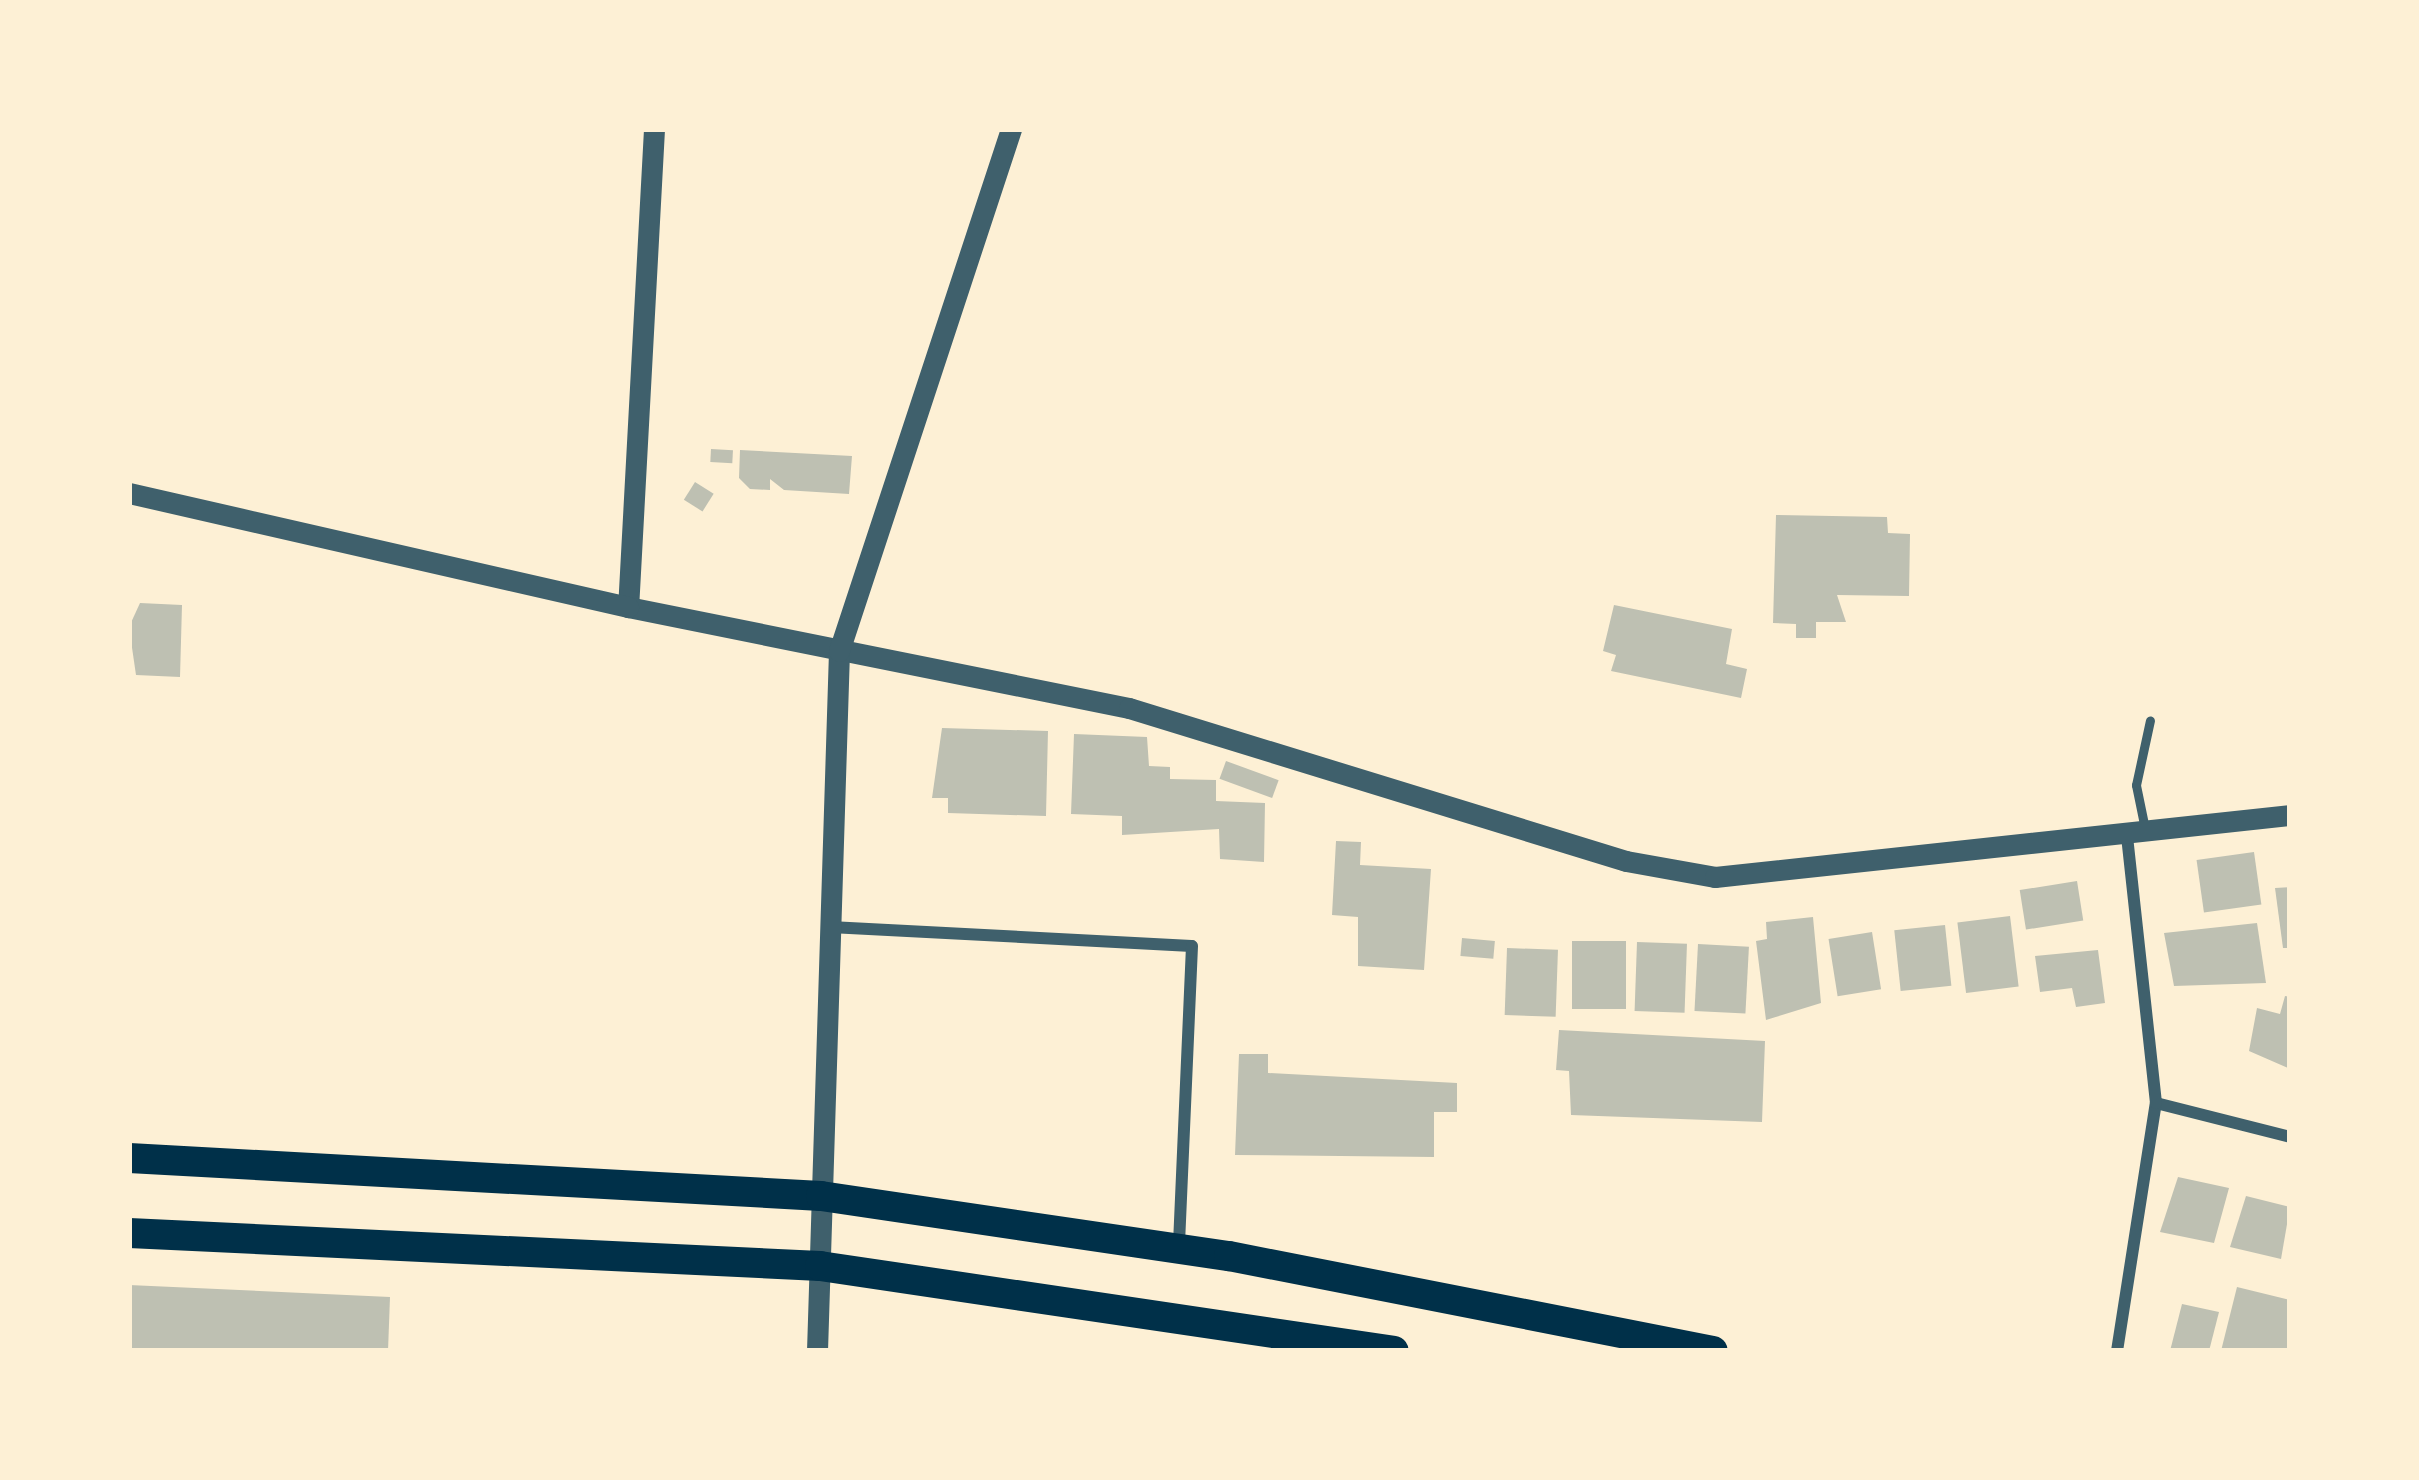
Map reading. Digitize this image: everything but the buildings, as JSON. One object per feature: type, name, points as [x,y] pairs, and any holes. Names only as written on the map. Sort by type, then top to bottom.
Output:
[{"type":"main road","points":[[129,1158],[821,1196],[1179,1249],[1713,1351]]},
{"type":"main road","points":[[129,1233],[820,1267],[1394,1351]]},
{"type":"street","points":[[628,607],[655,129]]},
{"type":"street","points":[[817,1351],[839,651],[1011,129]]},
{"type":"street","points":[[129,494],[628,607],[1129,708],[1626,861],[1715,877],[2136,836],[2290,815]]},
{"type":"street","points":[[2116,1351],[2156,1103],[2136,836]]},
{"type":"street","points":[[830,927],[1192,946],[1179,1249]]},
{"type":"street","points":[[2156,1103],[2290,1137]]},
{"type":"lane","points":[[2136,836],[2136,785],[2150,720]]}]
